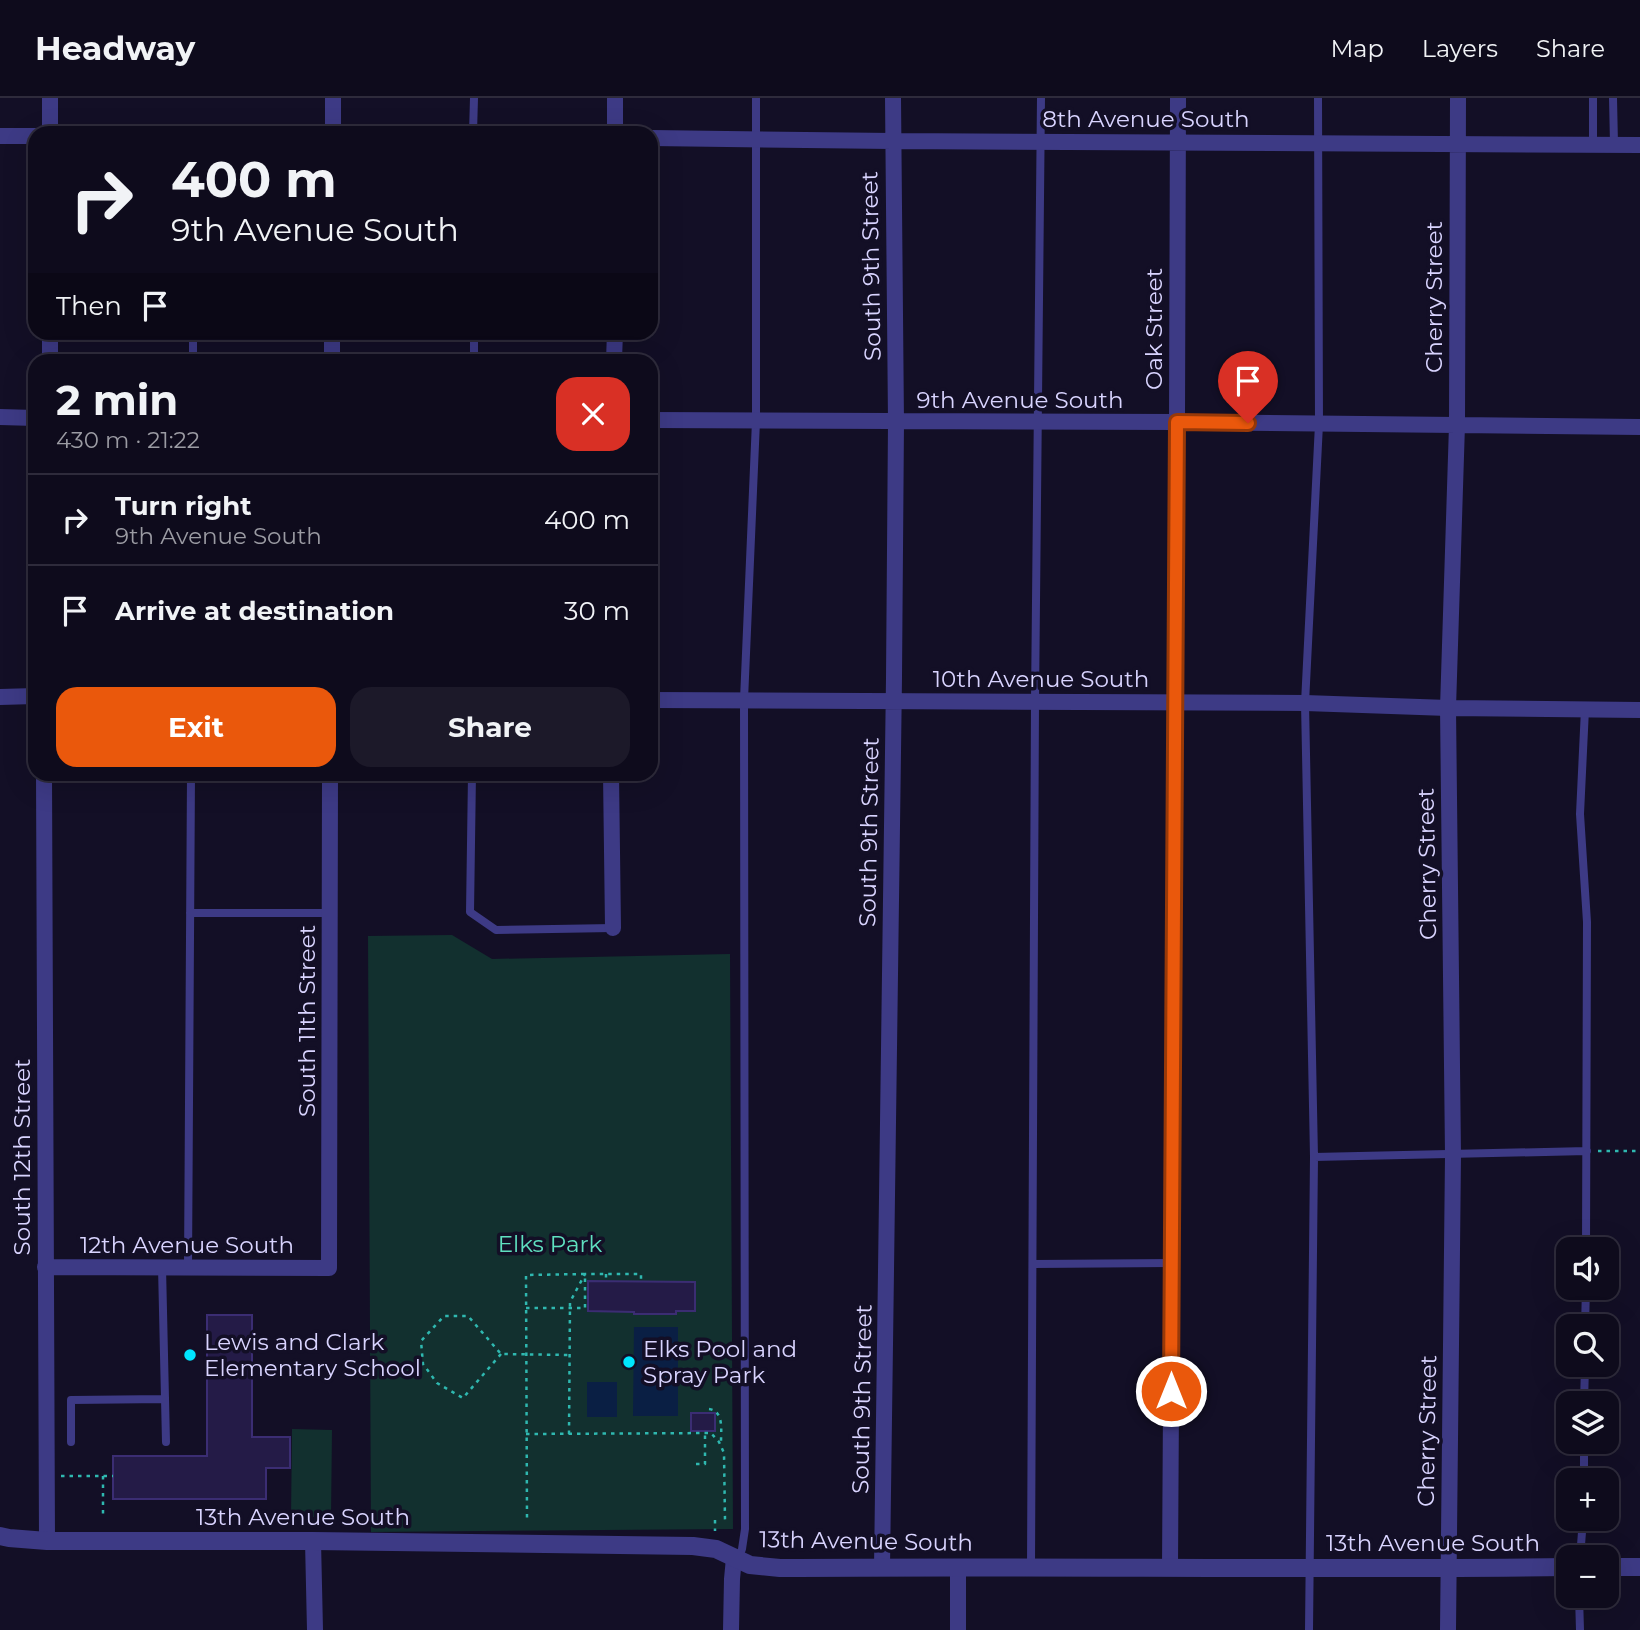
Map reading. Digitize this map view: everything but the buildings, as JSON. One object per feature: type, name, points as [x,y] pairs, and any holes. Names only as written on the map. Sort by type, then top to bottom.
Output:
[{"type":"street","points":[[50,98],[50,126]]},
{"type":"street","points":[[333,98],[333,126]]},
{"type":"street","points":[[615,98],[615,126]]},
{"type":"street","name":"South 9th Street","points":[[882,1567],[894,702],[896,422],[893,98]]},
{"type":"street","name":"Oak Street","points":[[1170,1568],[1178,98]]},
{"type":"street","name":"Cherry Street","points":[[1448,1630],[1453,1155],[1448,708],[1457,425],[1458,98]]},
{"type":"street","points":[[0,136],[28,136]]},
{"type":"street","name":"8th Avenue South","points":[[658,138],[1640,145]]},
{"type":"street","points":[[0,417],[28,418]]},
{"type":"street","name":"9th Avenue South","points":[[658,421],[1177,422],[1640,427]]},
{"type":"street","points":[[0,697],[28,696]]},
{"type":"street","name":"10th Avenue South","points":[[658,700],[1304,703],[1640,710]]},
{"type":"street","name":"South 12th Street","points":[[44,781],[47,1541]]},
{"type":"street","name":"South 11th Street","points":[[329,1268],[330,781]]},
{"type":"street","points":[[611,781],[613,928]]},
{"type":"street","name":"12th Avenue South","points":[[45,1267],[329,1268]]},
{"type":"street","name":"13th Avenue South","points":[[0,1536],[47,1541],[693,1546],[716,1549],[759,1567],[780,1568],[1556,1567]]},
{"type":"street","points":[[313,1541],[315,1630]]},
{"type":"street","points":[[731,1630],[732,1579],[736,1559]]},
{"type":"street","points":[[958,1567],[958,1630]]},
{"type":"street","points":[[1619,1567],[1640,1567]]},
{"type":"lane","points":[[474,98],[474,126]]},
{"type":"lane","points":[[736,1559],[742,1549],[745,1529],[744,700],[756,421],[756,98]]},
{"type":"lane","points":[[1031,1567],[1041,98]]},
{"type":"lane","points":[[1309,1630],[1314,1157],[1304,703],[1319,424],[1318,98]]},
{"type":"lane","points":[[1593,98],[1593,144]]},
{"type":"lane","points":[[1613,98],[1614,144]]},
{"type":"lane","points":[[1585,709],[1580,814],[1587,922],[1586,1237]]},
{"type":"lane","points":[[188,1267],[191,781]]},
{"type":"lane","points":[[472,781],[470,912],[496,930],[613,928]]},
{"type":"lane","points":[[190,913],[330,913]]},
{"type":"lane","points":[[1314,1157],[1587,1151]]},
{"type":"lane","points":[[1033,1264],[1172,1263]]},
{"type":"lane","points":[[162,1267],[166,1443]]},
{"type":"lane","points":[[71,1443],[71,1400],[165,1399]]},
{"type":"lane","points":[[1579,1608],[1580,1630]]},
{"type":"path","points":[[1587,1151],[1640,1151]]},
{"type":"path","points":[[569,1434],[569,1308],[585,1274]]},
{"type":"path","points":[[526,1308],[585,1308],[585,1274]]},
{"type":"path","points":[[606,1274],[606,1281]]},
{"type":"path","points":[[527,1520],[527,1275],[641,1274],[641,1282]]},
{"type":"path","points":[[501,1354],[463,1398],[437,1383],[423,1364],[422,1341],[444,1316],[468,1316],[501,1354],[569,1355]]},
{"type":"path","points":[[709,1409],[717,1412],[721,1420],[721,1446]]},
{"type":"path","points":[[696,1464],[705,1464],[705,1433]]},
{"type":"path","points":[[526,1434],[710,1433],[724,1453],[725,1520]]},
{"type":"path","points":[[47,1476],[113,1476]]},
{"type":"path","points":[[103,1476],[103,1518]]},
{"type":"green space","name":"Elks Park","points":[[452,935],[492,959],[730,954],[733,1529],[371,1532],[368,936]]},
{"type":"green space","points":[[292,1429],[332,1430],[331,1517],[291,1517]]},
{"type":"water","points":[[634,1327],[678,1327],[678,1416],[633,1416]]},
{"type":"water","points":[[587,1382],[617,1382],[617,1417],[587,1417]]},
{"type":"place","name":"Lewis and Clark Elementary School","points":[[190,1355]]},
{"type":"place","name":"Elks Pool and Spray Park","points":[[629,1362]]},
{"type":"route","points":[[1171,1391],[1177,422],[1248,423]]}]
